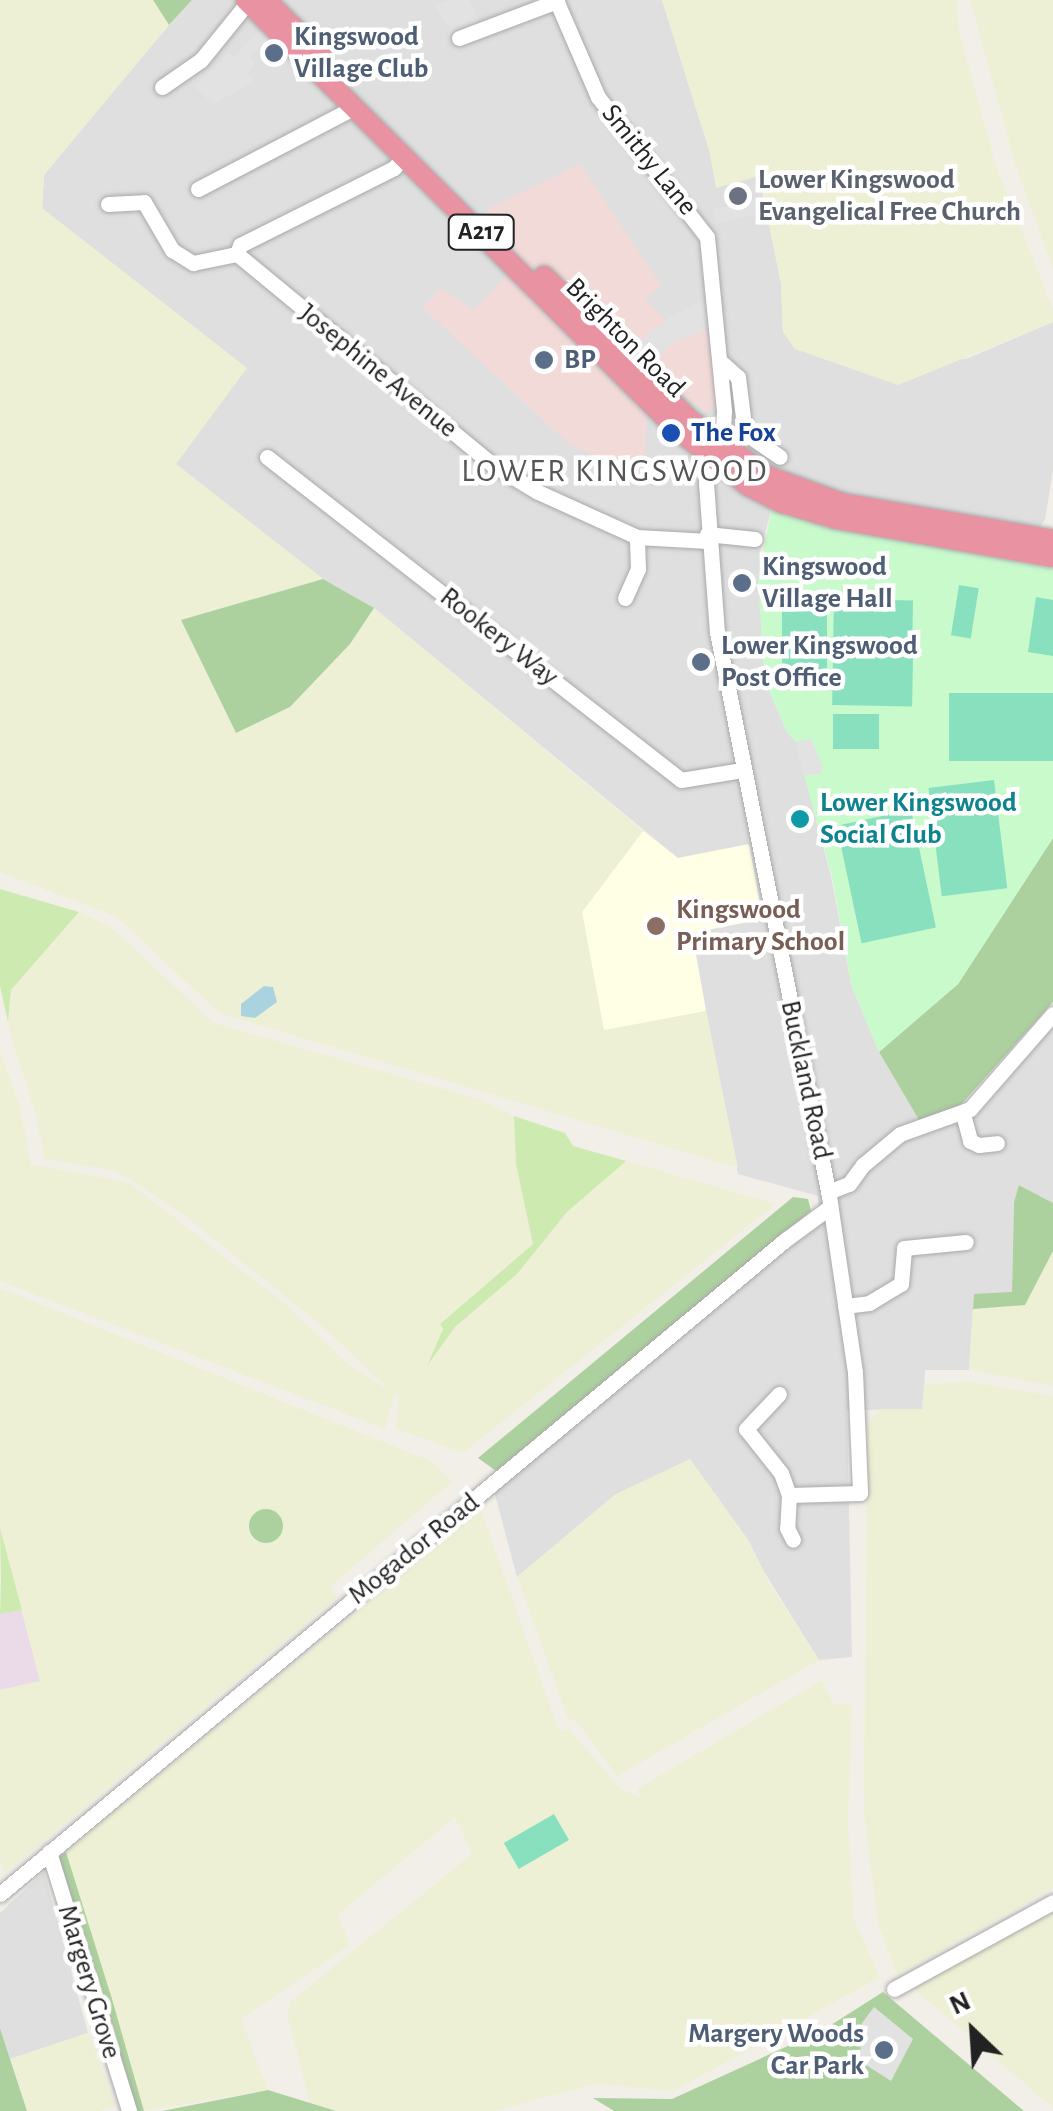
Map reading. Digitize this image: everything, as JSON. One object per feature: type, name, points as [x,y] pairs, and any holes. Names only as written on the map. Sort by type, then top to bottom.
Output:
[{"type":"highway","name":"Brighton Road","points":[[253,1],[680,431],[719,454],[813,496],[1053,540]]},
{"type":"highway","name":"Brighton Road","points":[[253,1],[690,420],[749,486],[806,511],[1053,558]]},
{"type":"street","points":[[459,38],[556,0]]},
{"type":"street","name":"Smithy Lane","points":[[556,0],[598,97],[705,229],[724,411],[719,454]]},
{"type":"street","points":[[162,87],[201,60],[253,1]]},
{"type":"street","points":[[198,189],[356,107]]},
{"type":"street","points":[[108,204],[144,202],[172,250],[193,263],[236,254],[240,246],[394,168],[404,156]]},
{"type":"street","name":"Josephine Avenue","points":[[236,254],[494,465],[538,492],[637,537],[755,539]]},
{"type":"street","points":[[720,362],[738,377],[746,433],[780,457]]},
{"type":"street","points":[[690,420],[724,411]]},
{"type":"street","name":"Buckland Road","points":[[719,454],[708,469],[708,538],[717,632],[829,1199],[855,1369],[860,1493],[789,1495]]},
{"type":"street","name":"Rookery Way","points":[[268,457],[681,780],[742,770]]},
{"type":"street","points":[[625,598],[638,569],[637,537]]},
{"type":"street","points":[[997,1143],[979,1146],[970,1141],[962,1114],[1053,1014]]},
{"type":"street","name":"Mogador Road","points":[[0,1894],[784,1240],[850,1184],[864,1164],[900,1134],[962,1114]]},
{"type":"street","points":[[846,1306],[870,1302],[901,1284],[904,1248],[966,1242]]},
{"type":"street","points":[[779,1394],[746,1428],[781,1473],[789,1495],[787,1528],[792,1540]]},
{"type":"street","name":"Margery Grove","points":[[49,1852],[129,2111]]},
{"type":"street","points":[[894,1988],[1053,1902]]},
{"type":"shaded area","points":[[0,0],[153,0],[169,25],[44,175],[42,208],[247,368],[176,464],[323,579],[181,620],[235,732],[291,707],[350,644],[374,608],[643,831],[582,912],[604,1030],[706,1011],[738,1168],[219,1013],[117,917],[0,872]]},
{"type":"shaded area","points":[[192,0],[662,0],[710,153],[716,187],[759,175],[781,283],[783,332],[966,359],[1053,322],[1053,470],[1045,520],[1039,528],[772,507],[760,552],[764,679],[787,732],[796,742],[831,876],[851,984],[879,1052],[919,1120],[927,1130],[976,1116],[1053,1026],[1053,1203],[1020,1185],[1014,1202],[1012,1293],[974,1295],[969,1370],[925,1370],[923,1409],[847,1410],[852,1657],[819,1660],[715,1493],[616,1494],[517,1577],[494,1491],[819,1219],[818,1196],[738,1174],[706,1011],[692,932],[749,845],[678,858],[374,608],[323,579],[175,464],[42,208],[44,175],[102,100]]},
{"type":"shaded area","points":[[448,0],[469,0],[480,25],[452,34],[435,5]]},
{"type":"shaded area","points":[[662,0],[957,0],[959,31],[996,166],[1053,309],[1053,322],[898,385],[795,349],[783,332],[781,283],[759,176],[716,188],[710,153]]},
{"type":"shaded area","points":[[970,0],[1053,0],[1053,268],[1017,170]]},
{"type":"shaded area","points":[[259,30],[268,39],[250,57],[255,64],[247,74],[254,82],[213,104],[194,87],[229,53],[234,58]]},
{"type":"shaded area","points":[[580,164],[661,285],[645,300],[665,320],[706,299],[717,406],[706,413],[676,389],[647,407],[644,478],[570,445],[422,307],[442,289],[474,310],[512,270],[487,209]]},
{"type":"shaded area","points":[[758,200],[761,214],[716,223],[713,210]]},
{"type":"shaded area","points":[[706,299],[709,327],[672,344],[649,367],[630,350],[665,320]]},
{"type":"shaded area","points":[[811,739],[822,766],[821,774],[804,775],[796,742]]},
{"type":"shaded area","name":"Kingswood Primary School","points":[[643,831],[678,858],[749,844],[763,919],[692,933],[706,1011],[604,1031],[582,912]]},
{"type":"shaded area","points":[[79,912],[110,926],[214,1023],[479,1099],[514,1116],[516,1164],[533,1244],[440,1323],[443,1329],[428,1365],[455,1327],[517,1274],[567,1212],[626,1161],[776,1204],[463,1453],[396,1429],[399,1394],[394,1395],[385,1429],[0,1281],[0,1051],[20,1107],[31,1164],[130,1183],[289,1307],[348,1364],[391,1392],[323,1327],[183,1214],[116,1171],[44,1159],[37,1119],[8,1026],[11,990]]},
{"type":"shaded area","points":[[1053,1251],[1053,1386],[969,1370],[973,1309],[1025,1305]]},
{"type":"shaded area","points":[[0,1288],[431,1461],[452,1482],[331,1586],[336,1598],[5,1873],[0,1860],[0,1690],[40,1681],[0,1529]]},
{"type":"shaded area","points":[[973,1382],[1053,1396],[1053,1888],[897,1975],[877,1920],[864,1812],[867,1426],[880,1409],[922,1409],[924,1384]]},
{"type":"shaded area","points":[[690,1459],[749,1541],[771,1586],[819,1660],[617,1776],[577,1722],[568,1719],[517,1577],[616,1494]]},
{"type":"shaded area","points":[[481,1510],[559,1731],[568,1728],[621,1789],[642,1798],[637,1789],[822,1680],[833,1705],[852,1703],[848,1821],[854,1920],[880,1977],[674,2091],[597,2084],[494,2111],[336,2111],[310,2104],[287,2014],[290,2002],[472,1854],[455,1817],[338,1915],[350,1945],[241,2019],[268,2090],[144,2111],[66,1852]]},
{"type":"shaded area","points":[[22,1610],[41,1682],[0,1690],[0,1614]]},
{"type":"shaded area","points":[[44,1872],[88,2033],[10,2059],[0,2028],[0,1913]]},
{"type":"shaded area","points":[[1053,1910],[1053,2108],[912,1987]]},
{"type":"shaded area","name":"Margery Woods Car Park","points":[[874,2007],[913,2039],[891,2081],[860,2061],[862,2023]]},
{"type":"shaded area","points":[[88,2033],[116,2106],[100,2111],[27,2111],[10,2059]]},
{"type":"green space","points":[[153,0],[192,0],[169,25]]},
{"type":"green space","points":[[772,507],[868,532],[1053,569],[1053,838],[958,984],[879,1052],[851,984],[832,876],[804,775],[820,774],[811,740],[796,742],[787,732],[764,679],[758,578]]},
{"type":"green space","points":[[323,579],[374,608],[350,644],[290,707],[236,733],[181,620]]},
{"type":"green space","points":[[959,585],[979,588],[971,639],[951,635]]},
{"type":"green space","points":[[1036,597],[1053,600],[1053,656],[1028,652]]},
{"type":"green space","points":[[834,599],[913,600],[912,650],[833,649]]},
{"type":"green space","points":[[782,601],[827,601],[827,675],[782,675]]},
{"type":"green space","points":[[833,655],[913,656],[912,706],[832,705]]},
{"type":"green space","points":[[949,693],[1053,693],[1053,761],[949,761]]},
{"type":"green space","points":[[833,714],[879,714],[879,749],[833,749]]},
{"type":"green space","points":[[994,780],[1007,888],[942,896],[928,788]]},
{"type":"green space","points":[[911,810],[936,927],[862,943],[837,826]]},
{"type":"green space","points":[[1053,838],[1053,1002],[958,1108],[919,1120],[879,1052],[958,984]]},
{"type":"green space","points":[[0,889],[79,912],[11,990],[8,1022],[0,986]]},
{"type":"green space","points":[[514,1116],[565,1133],[573,1146],[626,1161],[567,1212],[517,1274],[455,1327],[427,1366],[443,1329],[440,1324],[533,1244],[516,1164]]},
{"type":"green space","points":[[1019,1185],[1053,1203],[1053,1251],[1025,1305],[973,1309],[974,1294],[1012,1292],[1014,1202]]},
{"type":"green space","points":[[793,1197],[808,1199],[811,1211],[496,1471],[478,1458]]},
{"type":"green space","points":[[266,1509],[278,1514],[283,1526],[278,1538],[266,1543],[254,1538],[249,1526],[254,1514]]},
{"type":"green space","points":[[0,1528],[22,1610],[0,1614],[1,1580]]},
{"type":"green space","points":[[554,1814],[569,1840],[519,1869],[504,1843]]},
{"type":"green space","points":[[66,1852],[144,2111],[127,2111],[58,1858]]},
{"type":"green space","points":[[883,1992],[1024,2111],[614,2111],[593,2098],[672,2099],[823,2030]]},
{"type":"green space","points":[[0,2028],[10,2059],[27,2111],[0,2111]]},
{"type":"green space","points":[[268,2090],[336,2111],[162,2111]]},
{"type":"water","points":[[264,986],[273,987],[277,1002],[255,1018],[241,1016],[241,1004]]},
{"type":"place","name":"Kingswood Village Club","points":[[274,53]]},
{"type":"place","name":"Lower Kingswood Evangelical Free Church","points":[[738,196]]},
{"type":"place","name":"BP","points":[[544,360]]},
{"type":"place","name":"The Fox","points":[[671,433]]},
{"type":"place","name":"Kingswood Village Hall","points":[[742,583]]},
{"type":"place","name":"Lower Kingswood Post Office","points":[[701,662]]},
{"type":"place","name":"Lower Kingswood Social Club","points":[[800,819]]},
{"type":"place","name":"Kingswood Primary School","points":[[656,926]]},
{"type":"place","name":"Margery Woods Car Park","points":[[884,2050]]},
{"type":"district","name":"LOWER KINGSWOOD","points":[[615,471]]}]
